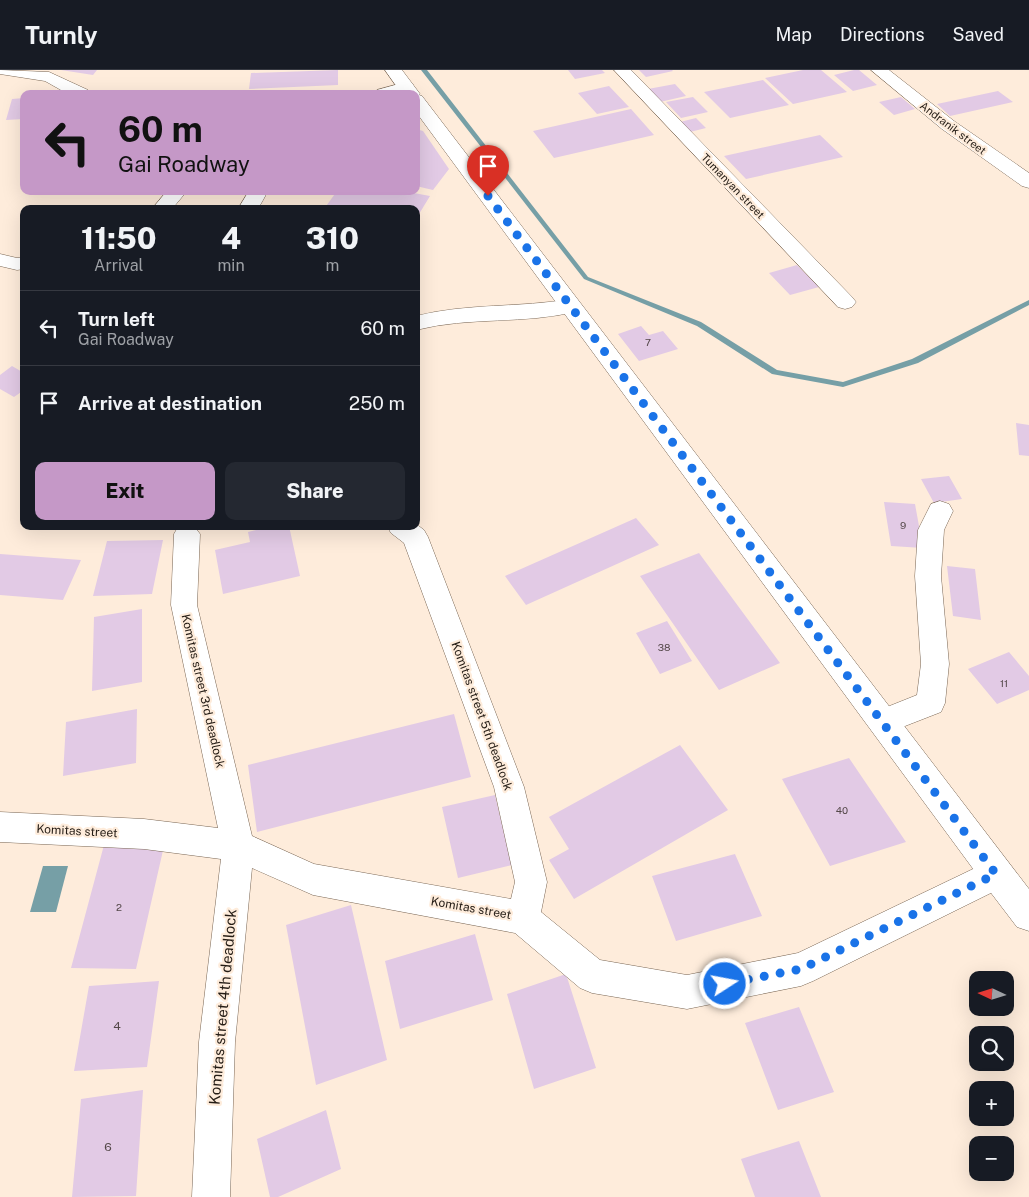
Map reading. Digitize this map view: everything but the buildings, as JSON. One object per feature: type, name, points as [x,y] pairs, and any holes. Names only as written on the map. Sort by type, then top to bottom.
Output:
[{"type":"street","points":[[4,70],[49,77],[74,90]]},
{"type":"street","points":[[393,70],[408,90]]},
{"type":"street","name":"Tumanyan street","points":[[622,70],[845,302]]},
{"type":"street","name":"Andranik street","points":[[879,70],[948,125],[1029,182]]},
{"type":"street","points":[[420,106],[996,874],[1025,904]]},
{"type":"street","points":[[164,205],[174,195]]},
{"type":"street","points":[[0,260],[20,264]]},
{"type":"street","points":[[420,322],[437,317],[471,313],[536,312],[571,306]]},
{"type":"street","points":[[882,722],[931,703],[935,664],[928,576],[931,530],[940,511]]},
{"type":"street","name":"Komitas street 5th deadlock","points":[[405,530],[415,537],[509,787],[530,882],[523,918]]},
{"type":"street","name":"Komitas street 3rd deadlock","points":[[187,534],[184,605],[238,846]]},
{"type":"street","name":"Komitas street","points":[[0,827],[144,834],[238,846],[313,879],[523,918],[592,976],[687,992],[801,969],[996,874]]},
{"type":"street","name":"Komitas street 4th deadlock","points":[[211,1197],[217,1042],[238,846]]},
{"type":"water","points":[[43,866],[68,866],[56,912],[30,912]]},
{"type":"waterway","points":[[424,70],[586,278],[699,324],[775,372],[843,385],[915,361],[1029,302]]},
{"type":"route","points":[[488,196],[996,874],[801,969],[725,984]]}]
